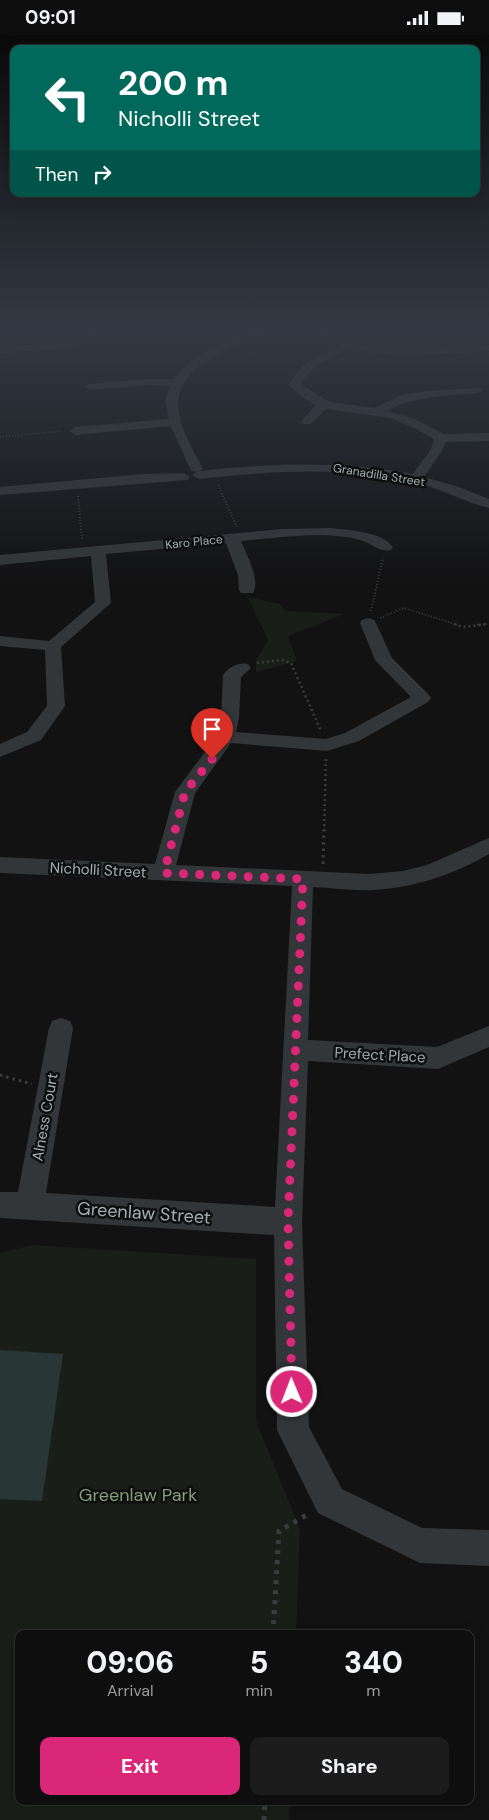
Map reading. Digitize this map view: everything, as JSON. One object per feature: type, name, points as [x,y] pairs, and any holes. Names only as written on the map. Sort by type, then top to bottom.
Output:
[{"type":"street","points":[[168,414],[173,423],[179,452],[193,472]]},
{"type":"street","points":[[307,421],[314,414]]},
{"type":"street","points":[[386,414],[412,421],[441,438],[489,437]]},
{"type":"street","points":[[75,431],[173,423]]},
{"type":"street","points":[[416,479],[438,449],[441,438]]},
{"type":"street","name":"Granadilla Street","points":[[0,491],[193,472],[324,467],[362,470],[416,479],[449,487],[489,504]]},
{"type":"street","name":"Karo Place","points":[[0,560],[237,537],[329,532],[367,537],[386,547]]},
{"type":"street","points":[[237,537],[246,575],[247,590]]},
{"type":"street","points":[[0,641],[54,646],[104,603],[91,552]]},
{"type":"street","points":[[226,737],[327,745],[352,737],[422,698],[384,660],[368,623]]},
{"type":"street","points":[[0,751],[34,736],[56,706],[54,646]]},
{"type":"street","points":[[164,873],[185,792],[226,737],[230,718],[232,675],[242,668]]},
{"type":"street","name":"Nicholli Street","points":[[0,865],[370,882],[402,880],[436,872],[466,859],[489,845]]},
{"type":"street","points":[[313,879],[296,1050],[288,1222],[293,1430],[330,1501],[420,1545],[489,1547]]},
{"type":"street","name":"Alness Court","points":[[30,1206],[61,1028]]},
{"type":"street","name":"Prefect Place","points":[[296,1050],[438,1058],[489,1036]]},
{"type":"street","name":"Greenlaw Street","points":[[0,1205],[288,1222]]},
{"type":"path","points":[[0,437],[75,431]]},
{"type":"path","points":[[193,472],[237,537]]},
{"type":"path","points":[[76,483],[91,552]]},
{"type":"path","points":[[368,623],[386,547]]},
{"type":"path","points":[[368,623],[404,608],[463,627],[489,624]]},
{"type":"path","points":[[242,668],[255,663],[281,660],[291,663],[327,745],[313,879]]},
{"type":"path","points":[[0,1075],[49,1089]]},
{"type":"path","points":[[274,1630],[279,1531],[330,1501]]},
{"type":"path","points":[[264,1820],[265,1805]]},
{"type":"green space","points":[[248,597],[279,604],[286,611],[344,614],[288,636],[297,661],[256,672],[256,660],[268,640]]},
{"type":"green space","name":"Greenlaw Park","points":[[32,1245],[256,1259],[256,1421],[300,1529],[296,1630],[15,1630],[15,1805],[289,1805],[289,1820],[0,1820],[0,1253]]},
{"type":"shaded area","points":[[0,1350],[63,1354],[42,1501],[0,1499]]},
{"type":"route","points":[[212,759],[185,792],[164,873],[303,879],[288,1222],[292,1392]]}]
